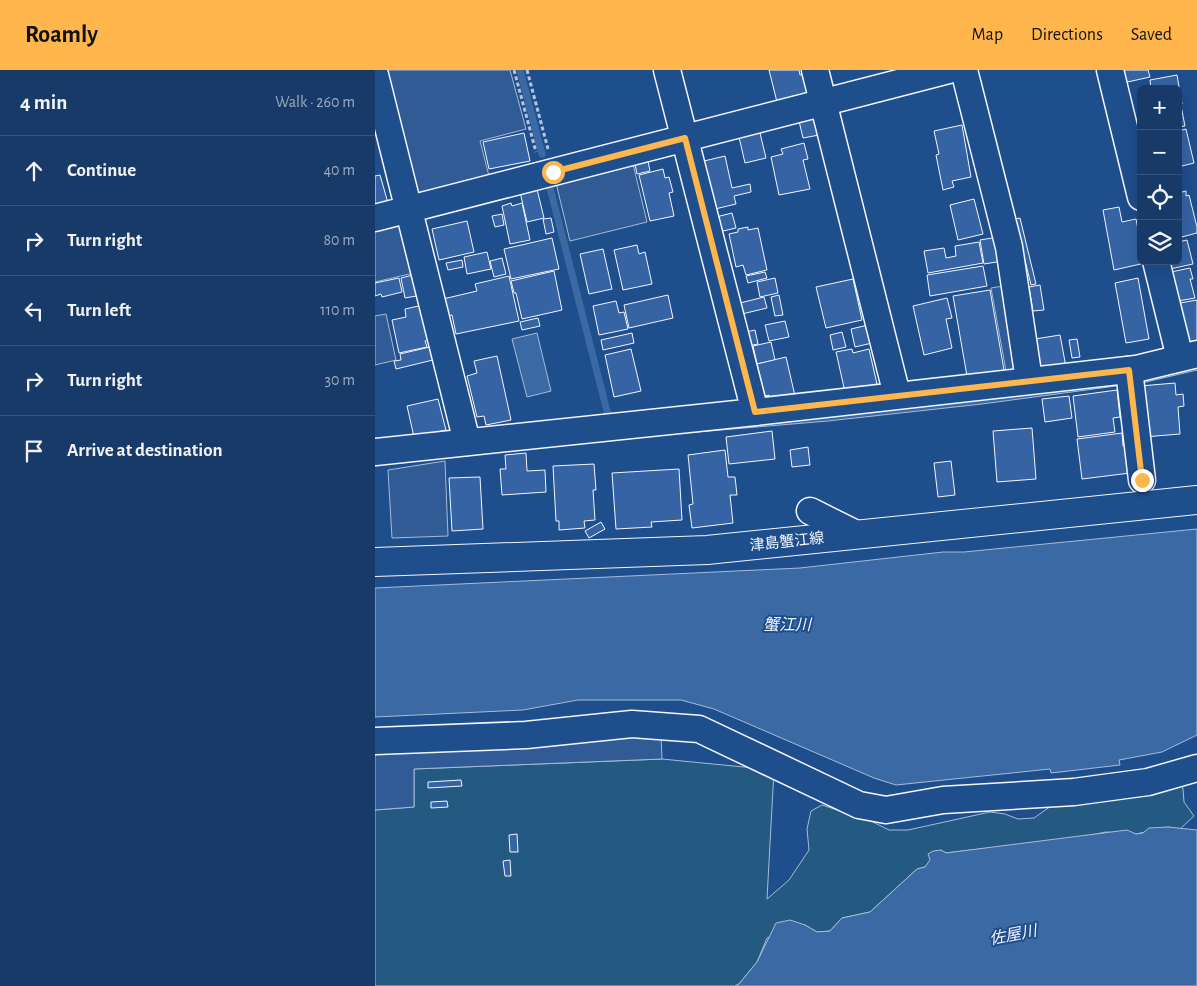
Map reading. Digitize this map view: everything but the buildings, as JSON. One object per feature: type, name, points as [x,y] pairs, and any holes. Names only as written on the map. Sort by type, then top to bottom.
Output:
[{"type":"main road","name":"津島蟹江線","points":[[375,562],[707,550],[1197,500]]},
{"type":"street","points":[[667,70],[755,412]]},
{"type":"street","points":[[815,70],[897,396]]},
{"type":"street","points":[[375,218],[949,70]]},
{"type":"street","points":[[965,70],[1009,247],[1029,380]]},
{"type":"street","points":[[1110,70],[1137,181]]},
{"type":"street","points":[[375,76],[383,140],[409,209],[467,442]]},
{"type":"street","points":[[375,452],[755,412],[1029,380],[1130,377],[1189,356],[1157,265]]},
{"type":"street","points":[[1130,377],[1142,480]]},
{"type":"street","points":[[810,511],[856,534]]},
{"type":"street","points":[[375,741],[526,735],[632,724],[699,730],[859,805],[885,810],[943,800],[1074,792],[1148,782],[1197,768]]},
{"type":"path","points":[[514,70],[548,173]]},
{"type":"path","points":[[527,70],[548,173]]},
{"type":"shaded area","points":[[382,70],[510,70],[526,129],[480,141],[489,176],[422,193],[413,189]]},
{"type":"shaded area","points":[[633,164],[647,222],[570,241],[556,183]]},
{"type":"shaded area","points":[[394,223],[408,230],[418,272],[375,282],[375,228]]},
{"type":"shaded area","points":[[1009,285],[1023,368],[1006,371],[991,288]]},
{"type":"shaded area","points":[[386,314],[396,360],[375,365],[375,316]]},
{"type":"shaded area","points":[[445,461],[448,536],[392,538],[388,470]]},
{"type":"shaded area","points":[[661,736],[662,759],[414,769],[414,807],[375,810],[375,751]]},
{"type":"shaded area","points":[[662,759],[774,770],[767,899],[789,880],[809,850],[807,829],[811,811],[822,805],[871,821],[889,830],[908,830],[990,812],[1005,814],[1018,819],[1034,818],[1051,806],[1180,781],[1184,802],[1194,816],[1180,829],[1168,827],[1136,834],[1106,832],[1081,837],[946,853],[941,850],[925,867],[917,869],[870,912],[842,918],[830,931],[817,932],[805,925],[767,938],[757,962],[739,984],[735,986],[375,986],[375,810],[414,807],[414,769]]},
{"type":"water","points":[[537,333],[551,391],[527,397],[512,339]]},
{"type":"water","points":[[1197,361],[1197,370],[1146,382],[982,404],[828,421],[590,441],[375,465],[375,458]]},
{"type":"water","name":"蟹江川","points":[[1197,529],[1197,735],[1162,752],[1119,760],[1120,765],[1051,773],[1050,769],[896,785],[874,778],[714,709],[681,700],[578,700],[523,710],[375,717],[375,588],[800,568],[943,552],[964,552]]},
{"type":"water","name":"佐屋川","points":[[1168,827],[1197,830],[1197,986],[735,986],[739,984],[757,962],[776,923],[790,920],[805,925],[817,932],[830,931],[842,918],[870,912],[917,869],[925,867],[930,860],[928,854],[933,851],[941,850],[946,853],[1127,830],[1136,834],[1143,833],[1149,828]]},
{"type":"waterway","points":[[520,70],[542,154]]},
{"type":"waterway","points":[[550,188],[608,415]]},
{"type":"route","points":[[553,172],[685,138],[755,412],[1129,370],[1142,480]]}]
